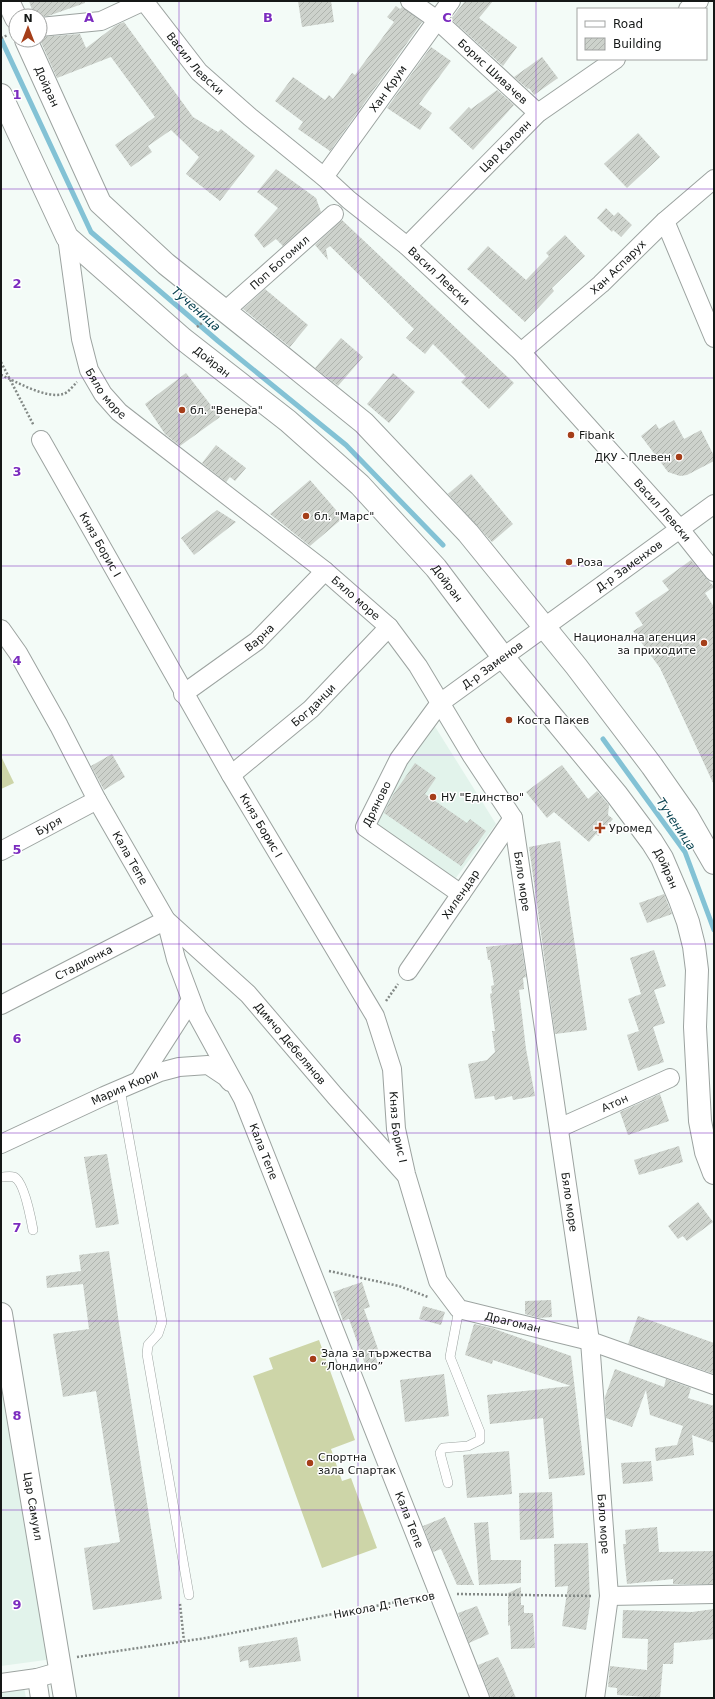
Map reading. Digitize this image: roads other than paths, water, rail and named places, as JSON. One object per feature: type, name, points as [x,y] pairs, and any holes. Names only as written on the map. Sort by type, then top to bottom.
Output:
[{"type":"main road","name":"Дойран","points":[[30,48],[100,203],[218,313],[364,423],[468,534],[576,666],[657,773],[688,816],[714,861]]},
{"type":"main road","name":"Дойран","points":[[1,95],[67,237],[183,339],[288,421],[360,485],[436,568],[503,657],[617,795],[652,842],[662,858],[680,900],[688,922],[694,946],[697,970],[695,1027],[700,1121],[706,1152],[714,1173]]},
{"type":"main road","name":"Цар Самуил","points":[[1,1314],[65,1698]]},
{"type":"street","points":[[48,26],[100,21],[144,1]]},
{"type":"street","name":"Васил Левски","points":[[144,1],[199,72],[250,117],[324,177],[349,200],[407,246],[521,352],[679,528],[714,572]]},
{"type":"street","name":"Борис Шивачев","points":[[410,1],[437,20],[538,113]]},
{"type":"street","name":"Хан Крум","points":[[324,177],[451,1]]},
{"type":"street","points":[[689,8],[699,1]]},
{"type":"street","name":"Цар Калоян","points":[[407,246],[538,113],[615,60]]},
{"type":"street","name":"Хан Аспарух","points":[[521,352],[601,284],[665,221],[714,179]]},
{"type":"street","name":"Поп Богомил","points":[[218,313],[334,214]]},
{"type":"street","points":[[665,221],[714,338]]},
{"type":"street","name":"Бяло море","points":[[67,237],[81,339],[89,370],[103,394],[136,426],[325,572],[389,627],[418,666],[513,818],[590,1341],[609,1596],[595,1698]]},
{"type":"street","name":"Княз Борис I","points":[[41,440],[183,694],[375,1016],[392,1069],[396,1129],[406,1174],[438,1281],[459,1309]]},
{"type":"street","name":"Д-р Заменхов","points":[[544,627],[714,504]]},
{"type":"street","name":"Варна","points":[[183,694],[257,640],[325,572]]},
{"type":"street","name":"Богданци","points":[[231,775],[311,709],[389,627]]},
{"type":"street","name":"Д-р Заменов","points":[[440,703],[544,627]]},
{"type":"street","name":"Кала Тепе","points":[[1,629],[22,659],[59,726],[97,800],[166,920],[176,959],[196,1015],[243,1099],[311,1267],[480,1698]]},
{"type":"street","name":"Дряново","points":[[440,703],[399,759],[365,828],[461,894]]},
{"type":"street","name":"Буря","points":[[1,851],[97,800]]},
{"type":"street","name":"Хилендар","points":[[408,971],[513,818]]},
{"type":"street","name":"Стадионка","points":[[1,1004],[166,920]]},
{"type":"street","name":"Димчо Дебелянов","points":[[166,920],[248,994],[335,1096],[406,1174]]},
{"type":"street","points":[[139,1081],[191,1000]]},
{"type":"street","name":"Мария Кюри","points":[[1,1144],[120,1089],[179,1067],[208,1065],[226,1077],[243,1099]]},
{"type":"street","name":"Атон","points":[[558,1128],[670,1078]]},
{"type":"street","name":"Драгоман","points":[[459,1309],[590,1341],[714,1385]]},
{"type":"street","points":[[609,1596],[714,1594]]},
{"type":"street","points":[[1,1682],[37,1678],[60,1666]]},
{"type":"street","points":[[37,1678],[40,1698]]},
{"type":"lane","points":[[120,1089],[162,1322],[158,1334],[148,1345],[147,1354],[189,1595]]},
{"type":"lane","points":[[1,1177],[15,1178],[19,1182],[27,1205],[33,1230]]},
{"type":"lane","points":[[448,1483],[440,1453],[443,1448],[468,1446],[480,1440],[480,1432],[450,1357],[459,1309]]},
{"type":"waterway","name":"Тученица","points":[[1,39],[91,232],[218,341],[346,445],[443,545]]},
{"type":"waterway","name":"Тученица","points":[[603,739],[685,852],[714,930]]},
{"type":"place","name":"бл. \"Венера\"","points":[[182,410]]},
{"type":"place","name":"Fibank","points":[[571,435]]},
{"type":"place","name":"ДКУ - Плевен","points":[[679,457]]},
{"type":"place","name":"бл. \"Марс\"","points":[[306,516]]},
{"type":"place","name":"Роза","points":[[569,562]]},
{"type":"place","name":"Национална агенция за приходите","points":[[704,643]]},
{"type":"place","name":"Коста Пакев","points":[[509,720]]},
{"type":"place","name":"НУ \"Единство\"","points":[[433,797]]},
{"type":"place","name":"Уромед","points":[[600,828]]},
{"type":"place","name":"Зала за тържества “Лондино”","points":[[313,1359]]},
{"type":"place","name":"Спортна зала Спартак","points":[[310,1463]]}]
